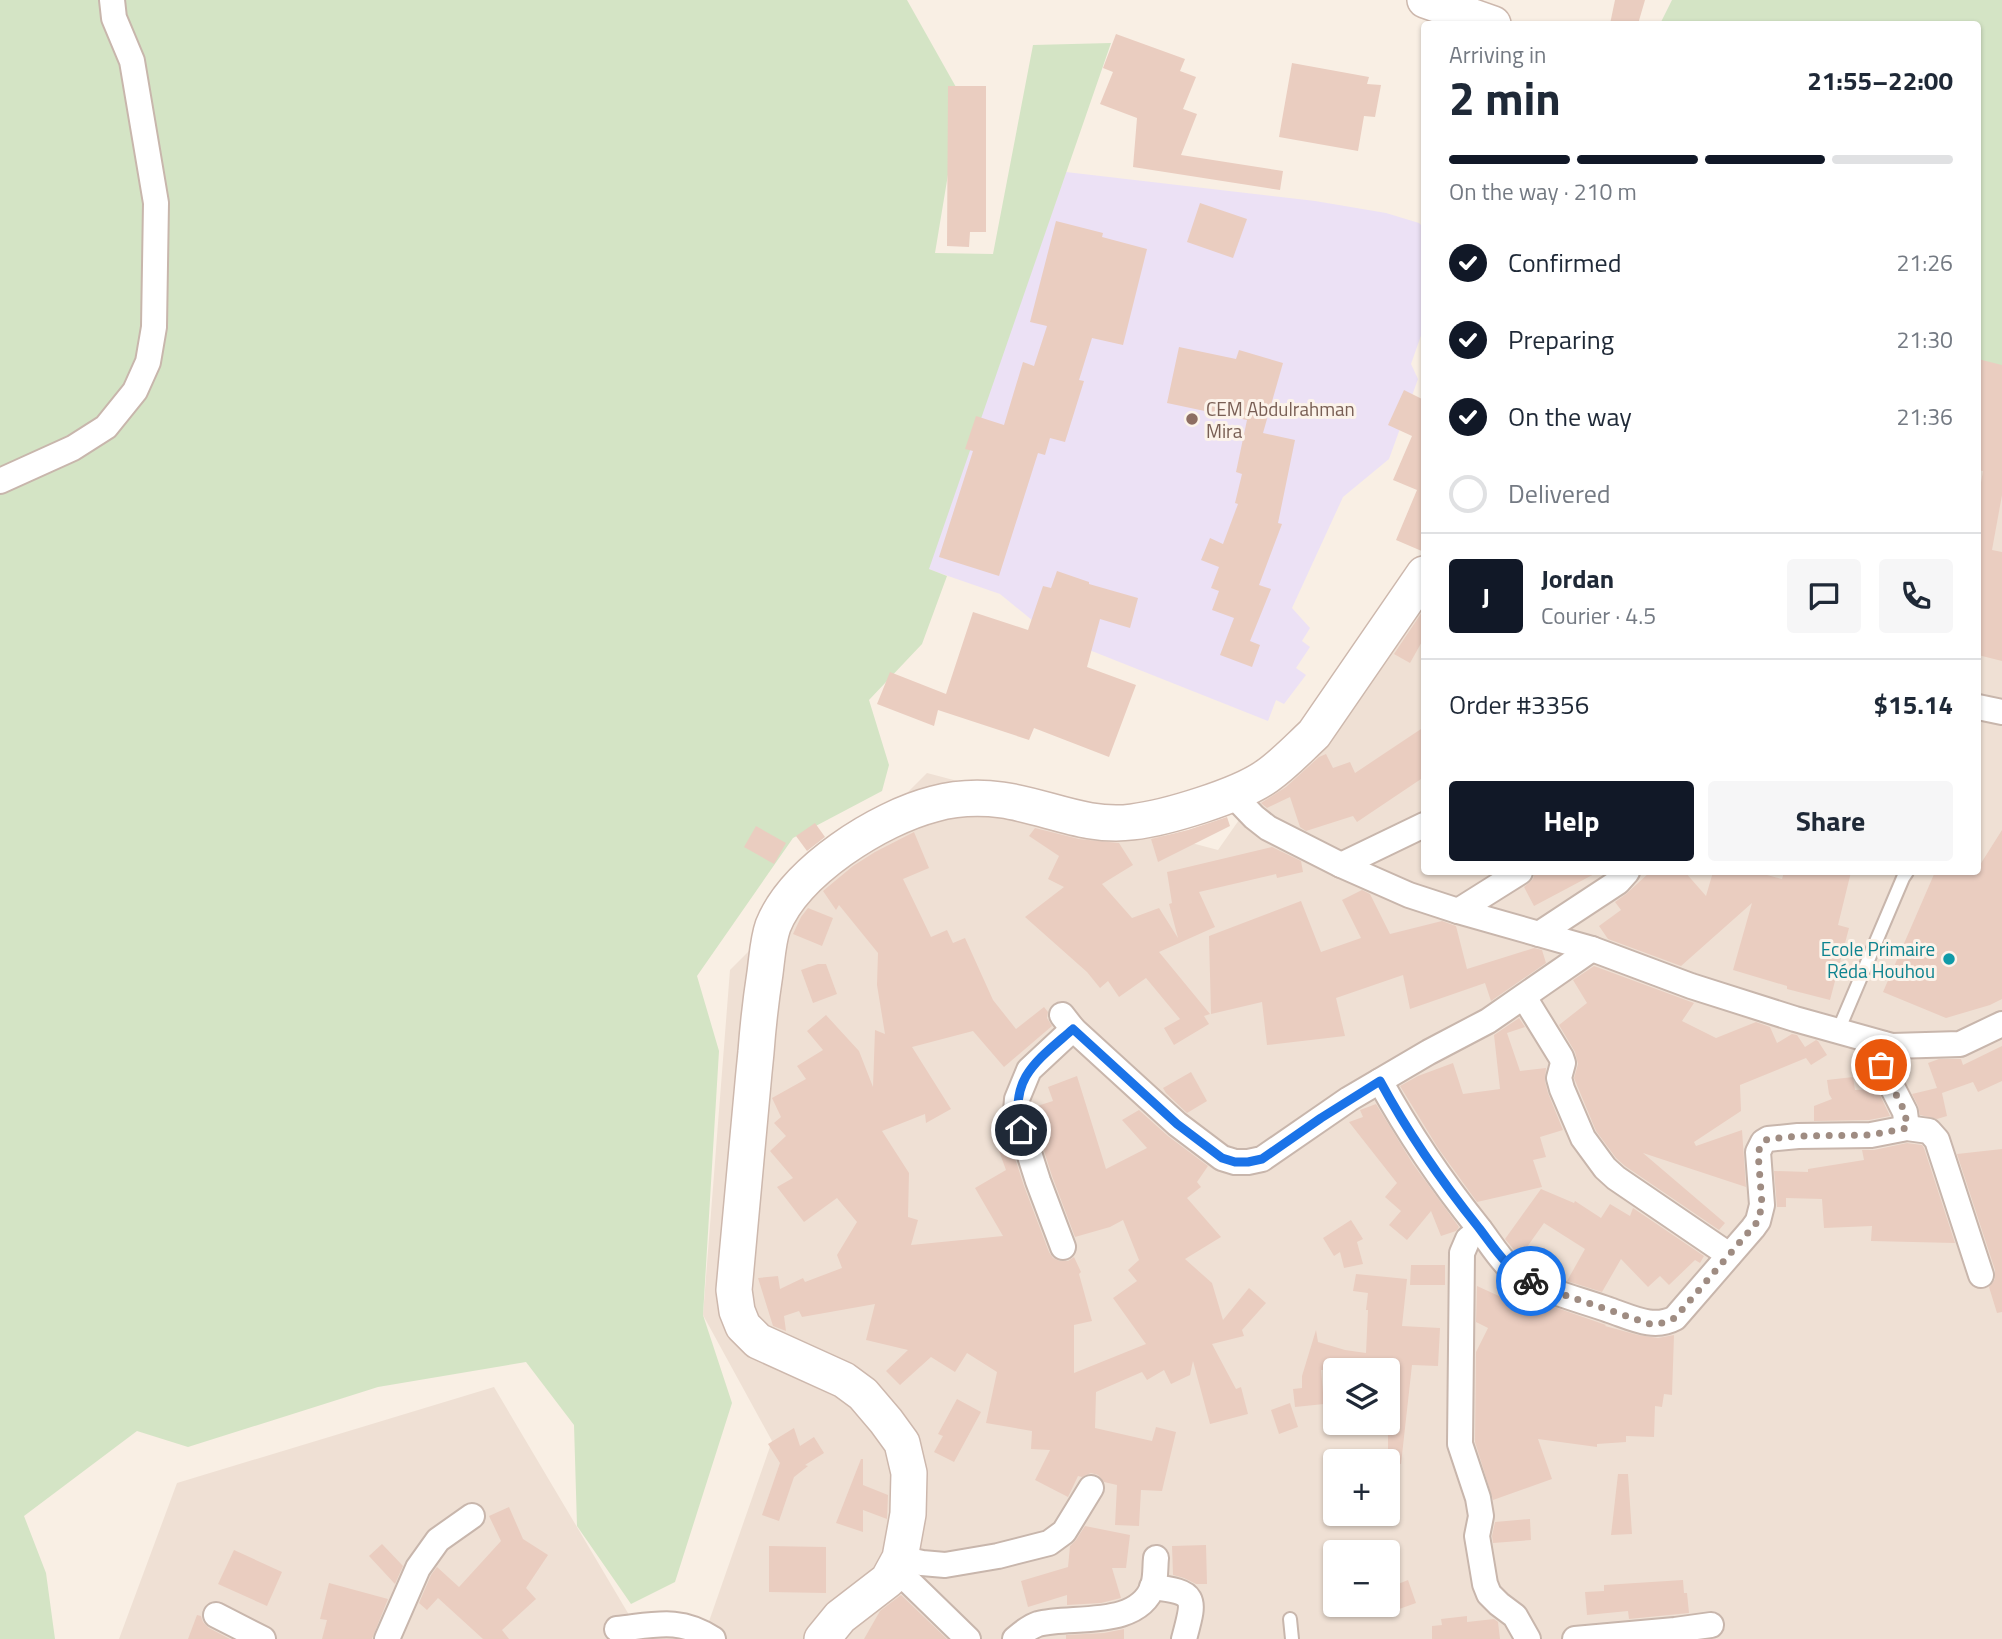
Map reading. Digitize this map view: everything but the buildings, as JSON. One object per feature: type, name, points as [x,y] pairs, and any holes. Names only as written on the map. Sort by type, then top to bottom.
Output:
[{"type":"main road","points":[[1425,0],[1484,21]]},
{"type":"main road","points":[[822,1639],[840,1617],[888,1580],[898,1563],[908,1514],[909,1473],[902,1443],[863,1394],[844,1380],[758,1341],[743,1326],[737,1311],[734,1290],[759,1016],[773,926],[803,882],[853,840],[903,815],[933,804],[963,798],[1000,800],[1034,806],[1094,823],[1130,823],[1167,815],[1232,794],[1265,778],[1314,734],[1421,578]]},
{"type":"street","points":[[0,481],[73,448],[106,427],[135,391],[148,362],[154,327],[156,202],[132,61],[114,18],[112,0]]},
{"type":"street","points":[[1981,708],[2002,712]]},
{"type":"street","points":[[1232,794],[1268,828],[1341,866],[1409,895],[1592,949],[1691,986],[1838,1031],[1892,1046],[1960,1044],[2002,1024]]},
{"type":"street","points":[[1341,866],[1421,826]]},
{"type":"street","points":[[1458,911],[1515,875]]},
{"type":"street","points":[[1539,934],[1625,875]]},
{"type":"street","points":[[1063,1247],[1016,1112],[1017,1099],[1029,1070],[1067,1022],[1177,1124],[1222,1158],[1248,1162],[1262,1159],[1380,1081],[1488,1021],[1592,949]]},
{"type":"street","points":[[1524,996],[1561,1057],[1563,1063],[1559,1078],[1562,1089],[1576,1125],[1596,1157],[1616,1178],[1729,1255]]},
{"type":"street","points":[[1883,1044],[1881,1065],[1905,1112],[1907,1128]]},
{"type":"street","points":[[1380,1081],[1400,1118],[1457,1201],[1512,1270],[1550,1290],[1650,1324],[1659,1324],[1675,1318],[1754,1228],[1761,1213],[1762,1196],[1758,1152],[1763,1142],[1768,1139],[1871,1135],[1907,1128],[1929,1131],[1937,1140],[1981,1275]]},
{"type":"street","points":[[1480,1230],[1464,1246],[1462,1260],[1460,1444],[1478,1498],[1481,1516],[1477,1536],[1485,1584],[1489,1594],[1515,1616],[1528,1639]]},
{"type":"street","points":[[898,1563],[945,1565],[998,1556],[1049,1543],[1064,1532],[1091,1488]]},
{"type":"street","points":[[387,1639],[418,1567],[438,1540],[472,1516]]},
{"type":"street","points":[[1015,1639],[1039,1624],[1128,1612],[1147,1597],[1152,1587],[1156,1558]]},
{"type":"street","points":[[898,1563],[968,1639]]},
{"type":"street","points":[[1152,1587],[1179,1590],[1189,1598],[1192,1611],[1184,1639]]},
{"type":"street","points":[[216,1615],[263,1639]]},
{"type":"street","points":[[617,1629],[674,1623],[694,1628],[713,1639]]},
{"type":"street","points":[[1575,1639],[1711,1625]]},
{"type":"lane","points":[[1838,1031],[1905,875]]},
{"type":"lane","points":[[1290,1619],[1292,1639]]},
{"type":"shaded area","name":"CEM Abdulrahman Mira","points":[[1066,172],[1315,201],[1386,213],[1421,225],[1421,336],[1411,364],[1418,379],[1389,459],[1343,497],[1292,608],[1310,628],[1302,641],[1310,647],[1296,668],[1306,675],[1284,704],[1276,700],[1268,721],[1049,634],[1000,594],[928,569]]},
{"type":"shaded area","points":[[2002,371],[2002,1639],[119,1639],[177,1483],[494,1387],[638,1630],[706,1630],[772,1441],[703,1315],[730,970],[927,773],[1218,850],[1421,559],[1421,875],[1981,875],[1981,373]]},
{"type":"green space","points":[[0,0],[907,0],[961,96],[935,253],[993,254],[1033,45],[1111,43],[929,569],[947,576],[922,644],[869,700],[889,765],[882,791],[793,838],[697,976],[719,1051],[703,1315],[732,1403],[675,1582],[631,1604],[577,1526],[574,1425],[526,1362],[378,1387],[188,1447],[137,1431],[24,1516],[46,1573],[55,1639],[0,1639]]},
{"type":"green space","points":[[1672,0],[2002,0],[2002,371],[1981,373],[1981,21],[1662,21]]},
{"type":"way so far","points":[[1531,1281],[1650,1324],[1668,1322],[1675,1318],[1758,1221],[1762,1205],[1758,1152],[1763,1142],[1768,1139],[1798,1136],[1871,1135],[1907,1128],[1905,1112],[1881,1065]]},
{"type":"place","name":"CEM Abdulrahman Mira","points":[[1192,419]]},
{"type":"place","name":"Ecole Primaire Réda Houhou","points":[[1949,959]]},
{"type":"route","points":[[1021,1130],[1016,1112],[1022,1083],[1040,1058],[1073,1029],[1177,1124],[1222,1158],[1235,1162],[1262,1159],[1380,1081],[1400,1118],[1457,1201],[1502,1260],[1512,1270],[1531,1281]]}]
